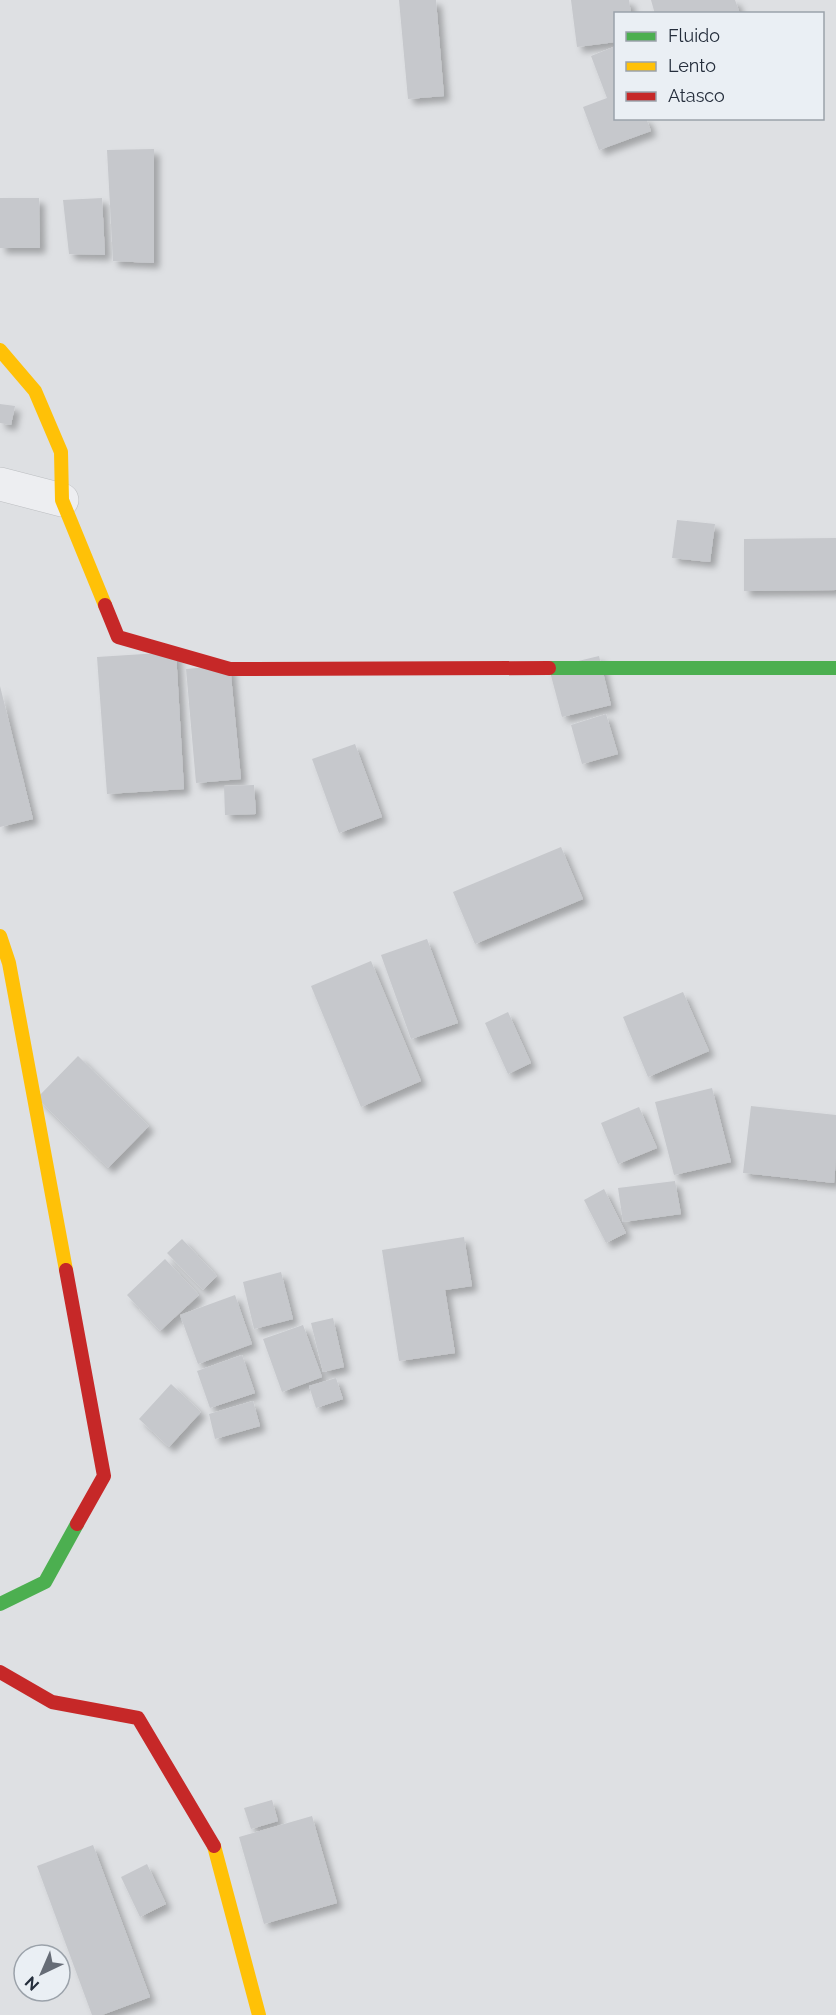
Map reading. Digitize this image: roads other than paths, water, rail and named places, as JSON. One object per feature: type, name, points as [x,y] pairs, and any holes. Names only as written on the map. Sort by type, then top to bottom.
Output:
[{"type":"street","points":[[0,350],[35,391],[61,452],[62,500],[118,637],[230,669],[836,668]]},
{"type":"street","points":[[0,484],[62,500]]},
{"type":"street","points":[[0,936],[9,963],[104,1476],[45,1582],[0,1604]]},
{"type":"street","points":[[0,1672],[52,1702],[138,1718],[217,1851],[259,2015]]}]
